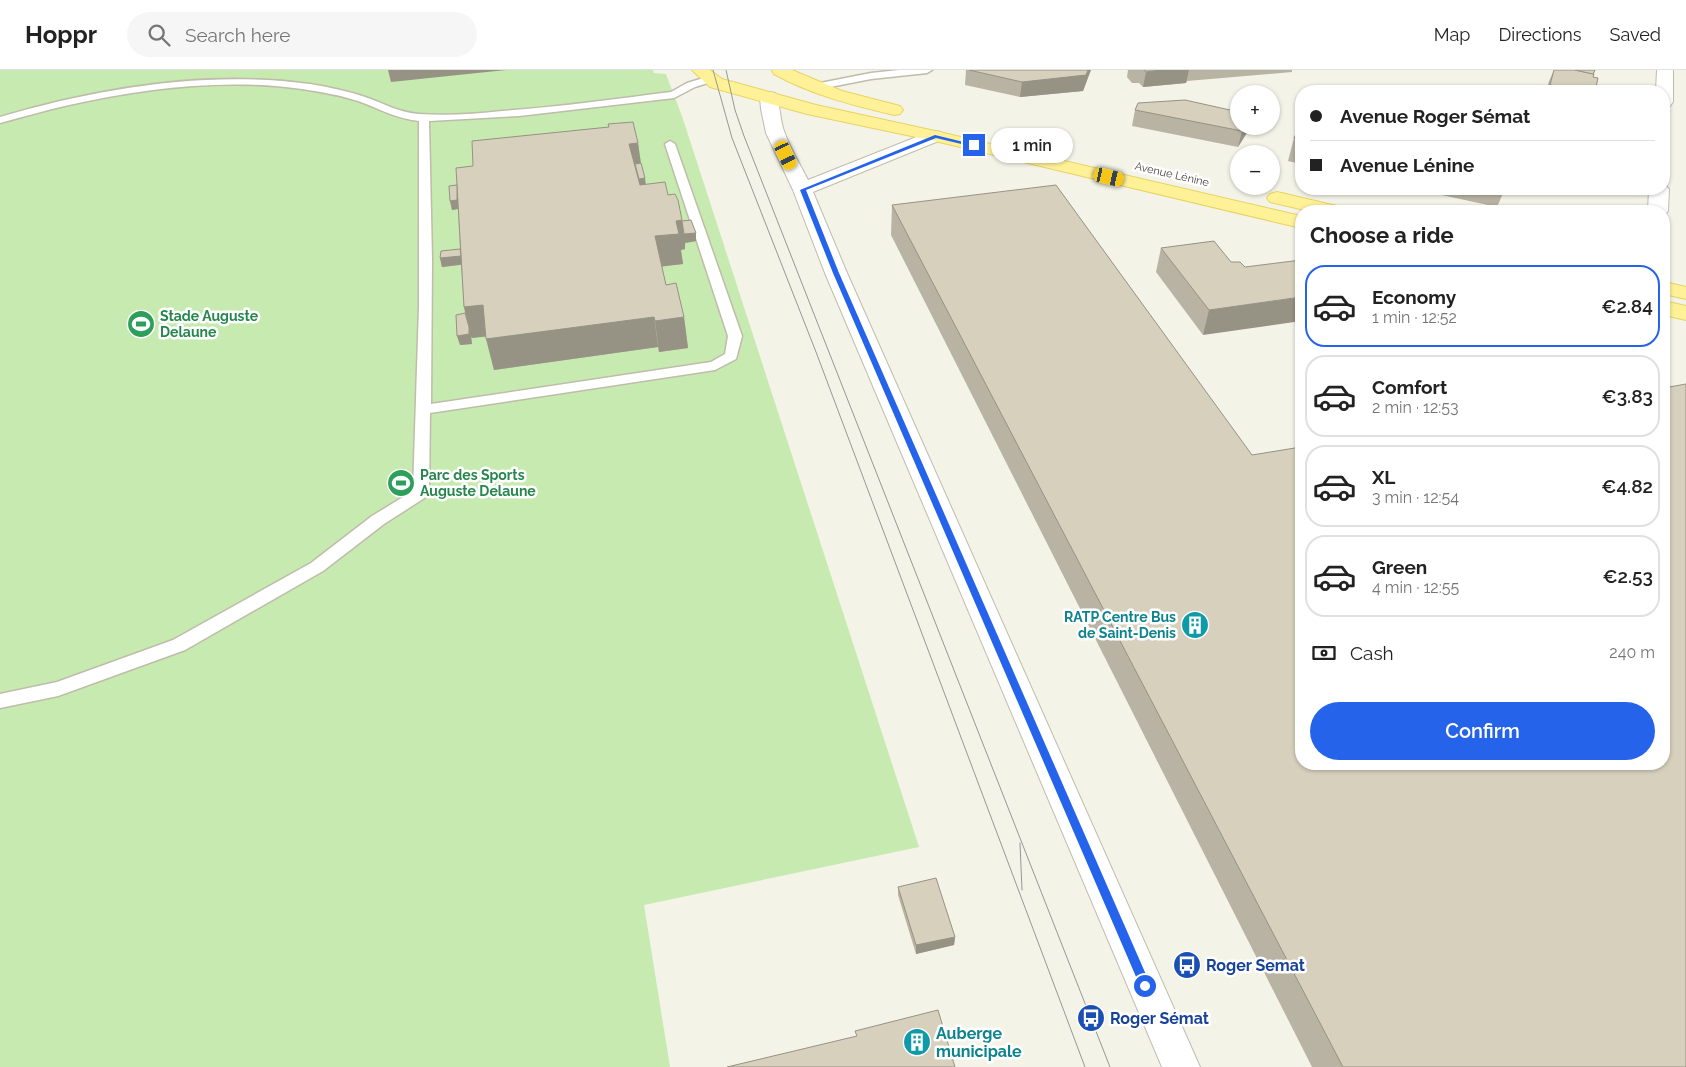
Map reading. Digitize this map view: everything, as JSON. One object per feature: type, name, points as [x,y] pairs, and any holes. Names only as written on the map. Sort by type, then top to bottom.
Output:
[{"type":"main road","points":[[768,105],[770,70]]},
{"type":"main road","name":"Avenue Lénine","points":[[780,70],[815,87],[887,108],[1220,185]]},
{"type":"main road","points":[[705,75],[738,90]]},
{"type":"main road","name":"Avenue Lénine","points":[[768,105],[831,114],[935,136],[1295,221]]},
{"type":"main road","points":[[1262,195],[1307,205]]},
{"type":"main road","points":[[1670,289],[1686,293]]},
{"type":"main road","points":[[1670,309],[1686,313]]},
{"type":"street","points":[[1665,70],[1665,85]]},
{"type":"street","points":[[738,90],[768,105],[840,282],[1181,1067]]},
{"type":"street","points":[[803,190],[935,136]]},
{"type":"lane","points":[[279,85],[288,70]]},
{"type":"lane","points":[[815,87],[871,76],[927,70]]},
{"type":"lane","points":[[0,120],[58,104],[151,88],[198,84],[294,85],[361,98],[395,114],[424,118],[500,114],[674,95],[705,75]]},
{"type":"lane","points":[[0,701],[58,689],[179,646],[317,567],[378,520],[421,493],[424,409],[426,206],[424,118]]},
{"type":"lane","points":[[424,409],[715,366],[730,356],[735,336],[670,144]]},
{"type":"green space","name":"Parc des Sports Auguste Delaune","points":[[0,70],[653,70],[654,73],[666,74],[683,119],[919,847],[644,905],[670,1067],[0,1067]]},
{"type":"building","points":[[969,70],[1088,70],[1086,75],[1022,82]]},
{"type":"building","points":[[1144,70],[1161,70],[1146,72]]},
{"type":"building","points":[[1554,70],[1575,70],[1594,74],[1593,77],[1598,78],[1596,85],[1550,85]]},
{"type":"building","points":[[1575,70],[1595,70],[1593,74]]},
{"type":"building","points":[[1185,100],[1230,110],[1230,129],[1135,110],[1138,103]]},
{"type":"building","points":[[633,122],[638,143],[629,144],[640,185],[665,182],[668,195],[675,194],[678,200],[682,220],[676,221],[679,234],[655,236],[666,285],[676,283],[684,317],[655,321],[654,317],[486,339],[483,305],[464,307],[456,168],[473,166],[472,141],[609,127],[608,124]]},
{"type":"building","points":[[641,163],[645,178],[639,179],[635,164]]},
{"type":"building","points":[[457,185],[457,200],[450,201],[449,186]]},
{"type":"building","name":"RATP Centre Bus de Saint-Denis","points":[[1056,185],[1252,455],[1295,448],[1295,770],[1670,770],[1670,387],[1686,384],[1686,1067],[1343,1067],[892,205]]},
{"type":"building","points":[[691,220],[696,233],[684,234],[682,221]]},
{"type":"building","points":[[1214,241],[1231,262],[1240,262],[1245,267],[1295,261],[1295,298],[1209,310],[1161,248]]},
{"type":"building","points":[[460,249],[461,256],[440,258],[441,251]]},
{"type":"building","points":[[465,313],[469,334],[457,336],[456,315]]},
{"type":"building","points":[[936,878],[955,937],[916,945],[898,887]]},
{"type":"building","points":[[938,1010],[955,1067],[727,1067],[857,1036],[855,1031]]},
{"type":"tram line","points":[[713,70],[732,138],[816,352],[1085,1067]]},
{"type":"tram line","points":[[726,70],[735,110],[744,136],[1110,1067]]},
{"type":"tram line","points":[[1020,843],[1022,890]]},
{"type":"place","name":"Stade Auguste Delaune","points":[[141,324]]},
{"type":"place","name":"Parc des Sports Auguste Delaune","points":[[401,483]]},
{"type":"place","name":"RATP Centre Bus de Saint-Denis","points":[[1195,625]]},
{"type":"place","name":"Roger Semat","points":[[1187,965]]},
{"type":"place","name":"Roger Sémat","points":[[1091,1018]]},
{"type":"place","name":"Auberge municipale","points":[[917,1042]]},
{"type":"route","points":[[974,145],[935,136],[803,190],[836,273],[1145,986]]}]
